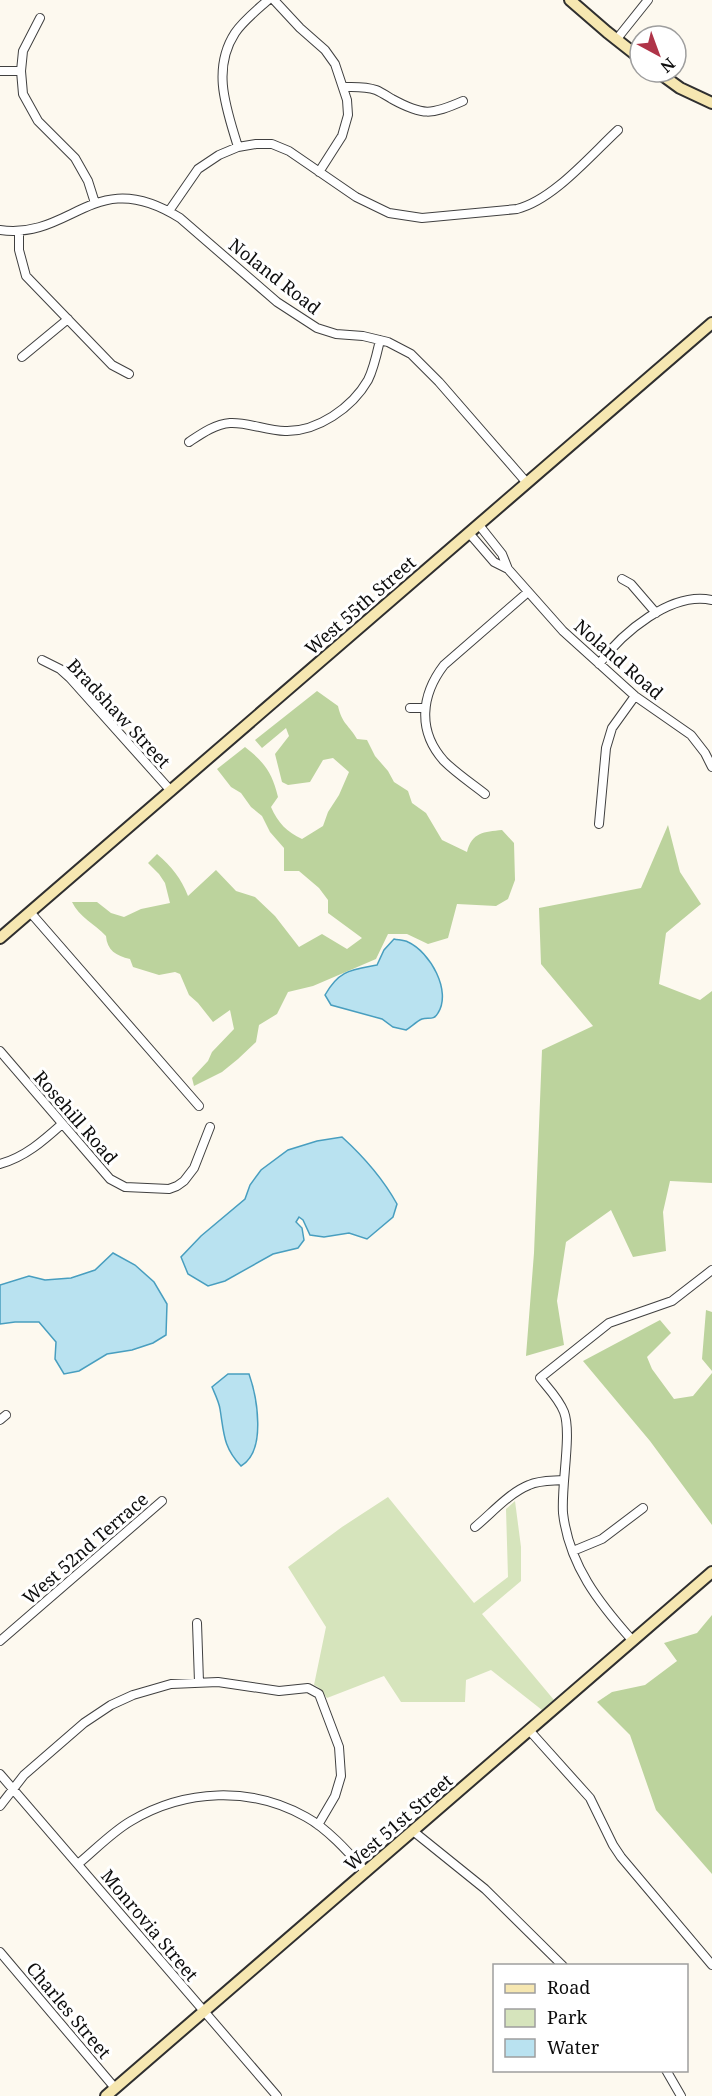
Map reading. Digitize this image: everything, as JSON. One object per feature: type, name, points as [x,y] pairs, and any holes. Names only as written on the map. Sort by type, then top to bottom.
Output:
[{"type":"street","points":[[238,147],[224,101],[221,76],[235,33],[268,0]]},
{"type":"street","points":[[274,0],[300,28],[326,50],[335,64],[347,100],[348,116],[342,136],[319,172]]},
{"type":"street","points":[[570,0],[628,49]]},
{"type":"street","points":[[616,40],[648,0]]},
{"type":"street","points":[[40,18],[25,43],[21,86],[30,110],[43,127],[75,158],[88,181],[95,203]]},
{"type":"street","points":[[0,71],[21,71]]},
{"type":"street","points":[[674,84],[712,104]]},
{"type":"street","points":[[343,87],[375,90],[409,108],[423,112],[440,111],[463,100]]},
{"type":"street","points":[[169,211],[198,169],[219,155],[238,147],[256,144],[272,144],[289,151],[356,197],[389,213],[422,218],[517,209],[531,206],[548,195],[618,130]]},
{"type":"street","name":"Noland Road","points":[[0,230],[19,231],[44,225],[108,198],[131,197],[169,211],[278,302],[317,328],[380,340],[411,354],[441,384],[528,483]]},
{"type":"street","points":[[19,231],[19,250],[26,276],[112,365],[129,374]]},
{"type":"street","points":[[22,357],[68,319]]},
{"type":"street","name":"West 55th Street","points":[[0,938],[712,323]]},
{"type":"street","points":[[189,442],[208,430],[230,423],[286,431],[312,427],[335,415],[368,380],[380,340]]},
{"type":"street","name":"Noland Road","points":[[479,525],[502,554],[508,569],[563,631],[635,696],[691,735],[705,753],[712,767]]},
{"type":"street","name":"Noland Road","points":[[468,533],[494,562],[508,569]]},
{"type":"street","points":[[622,579],[631,584],[656,613]]},
{"type":"street","points":[[485,794],[443,759],[429,732],[424,708],[436,676],[444,665],[528,592]]},
{"type":"street","points":[[599,664],[611,648],[656,613],[674,603],[688,599],[712,600]]},
{"type":"street","name":"Bradshaw Street","points":[[42,660],[60,669],[70,678],[171,791]]},
{"type":"street","points":[[598,825],[606,748],[612,728],[635,696]]},
{"type":"street","points":[[410,708],[424,708]]},
{"type":"street","points":[[30,912],[198,1106]]},
{"type":"street","name":"Rosehill Road","points":[[0,1051],[110,1179],[125,1186],[169,1189],[184,1181],[194,1168],[210,1127]]},
{"type":"street","points":[[0,1164],[17,1158],[35,1147],[62,1124]]},
{"type":"street","points":[[632,1640],[592,1591],[580,1571],[563,1513],[567,1428],[564,1412],[560,1403],[540,1378],[609,1323],[672,1301],[712,1270]]},
{"type":"street","points":[[475,1527],[528,1485],[563,1480]]},
{"type":"street","name":"West 52nd Terrace","points":[[0,1641],[162,1501]]},
{"type":"street","points":[[573,1551],[602,1539],[643,1508]]},
{"type":"street","name":"West 51st Street","points":[[111,2092],[712,1572]]},
{"type":"street","points":[[197,1623],[199,1682]]},
{"type":"street","points":[[0,1806],[24,1775],[75,1730],[111,1705],[155,1687],[171,1684],[224,1682],[279,1691],[308,1688],[316,1691],[321,1698],[339,1747],[341,1776],[335,1796],[318,1825]]},
{"type":"street","points":[[529,1730],[590,1798],[621,1857],[712,1965]]},
{"type":"street","name":"Monrovia Street","points":[[0,1774],[277,2096]]},
{"type":"street","points":[[78,1864],[117,1831],[148,1812],[173,1802],[203,1796],[236,1795],[268,1801],[288,1808],[318,1825],[366,1872]]},
{"type":"street","points":[[413,1831],[485,1889],[562,1964]]},
{"type":"street","name":"Charles Street","points":[[0,1952],[111,2092]]},
{"type":"street","points":[[667,2072],[681,2096]]},
{"type":"green space","points":[[317,691],[338,706],[344,721],[357,739],[367,740],[375,756],[394,782],[408,791],[412,803],[426,813],[442,840],[467,852],[472,840],[480,834],[502,830],[514,843],[515,880],[508,899],[496,906],[457,904],[448,938],[428,944],[407,934],[388,934],[376,959],[313,986],[288,992],[277,1014],[259,1025],[256,1042],[222,1072],[194,1086],[192,1078],[234,1029],[230,1010],[213,1022],[189,995],[180,974],[175,972],[159,975],[133,967],[130,959],[113,952],[106,936],[83,916],[72,902],[97,902],[111,913],[124,917],[141,909],[170,903],[165,883],[148,863],[157,854],[176,873],[188,896],[216,870],[236,891],[255,897],[275,916],[299,947],[322,934],[347,949],[362,938],[328,913],[328,900],[319,888],[299,871],[284,871],[284,848],[270,832],[262,816],[251,807],[241,793],[231,787],[217,769],[245,747],[270,774],[278,797],[271,807],[283,826],[302,839],[323,826],[349,772],[333,758],[323,760],[310,782],[288,785],[282,782],[275,754],[289,736],[286,728],[262,748],[255,740]]},
{"type":"green space","points":[[668,825],[680,872],[701,904],[666,933],[659,984],[700,1000],[712,991],[712,1183],[670,1181],[663,1212],[666,1251],[633,1257],[611,1210],[566,1242],[557,1301],[564,1345],[526,1356],[534,1253],[542,1050],[593,1026],[541,964],[539,908],[641,888]]},
{"type":"green space","points":[[706,1310],[712,1312],[712,1371],[702,1359]]},
{"type":"green space","points":[[660,1320],[671,1333],[647,1357],[652,1369],[674,1399],[693,1396],[712,1373],[712,1525],[650,1441],[583,1361]]},
{"type":"green space","points":[[388,1497],[474,1603],[508,1577],[506,1509],[515,1501],[521,1547],[521,1581],[482,1614],[554,1700],[542,1710],[491,1670],[466,1680],[465,1702],[401,1702],[384,1676],[327,1698],[314,1685],[326,1627],[288,1567],[342,1527]]},
{"type":"green space","points":[[712,1615],[712,1874],[656,1810],[630,1735],[597,1702],[612,1692],[645,1685],[677,1661],[664,1643],[697,1633]]},
{"type":"water","points":[[394,939],[408,942],[424,954],[436,973],[442,994],[442,1004],[433,1018],[422,1019],[406,1030],[393,1027],[382,1019],[331,1005],[325,995],[335,980],[346,972],[377,965],[384,950]]},
{"type":"water","points":[[342,1137],[372,1168],[391,1194],[397,1204],[393,1217],[367,1239],[349,1233],[324,1237],[310,1235],[303,1220],[299,1217],[296,1222],[302,1228],[304,1240],[298,1248],[273,1254],[225,1281],[208,1286],[188,1274],[181,1257],[201,1236],[245,1199],[250,1185],[261,1170],[288,1150],[317,1141]]},
{"type":"water","points":[[113,1253],[135,1265],[154,1282],[167,1304],[166,1335],[153,1343],[132,1350],[107,1354],[79,1371],[64,1374],[55,1359],[56,1342],[39,1322],[0,1324],[0,1285],[29,1276],[45,1280],[71,1278],[95,1270]]},
{"type":"water","points":[[228,1374],[249,1374],[257,1409],[258,1423],[254,1449],[249,1459],[241,1466],[228,1446],[217,1398],[212,1387]]}]
